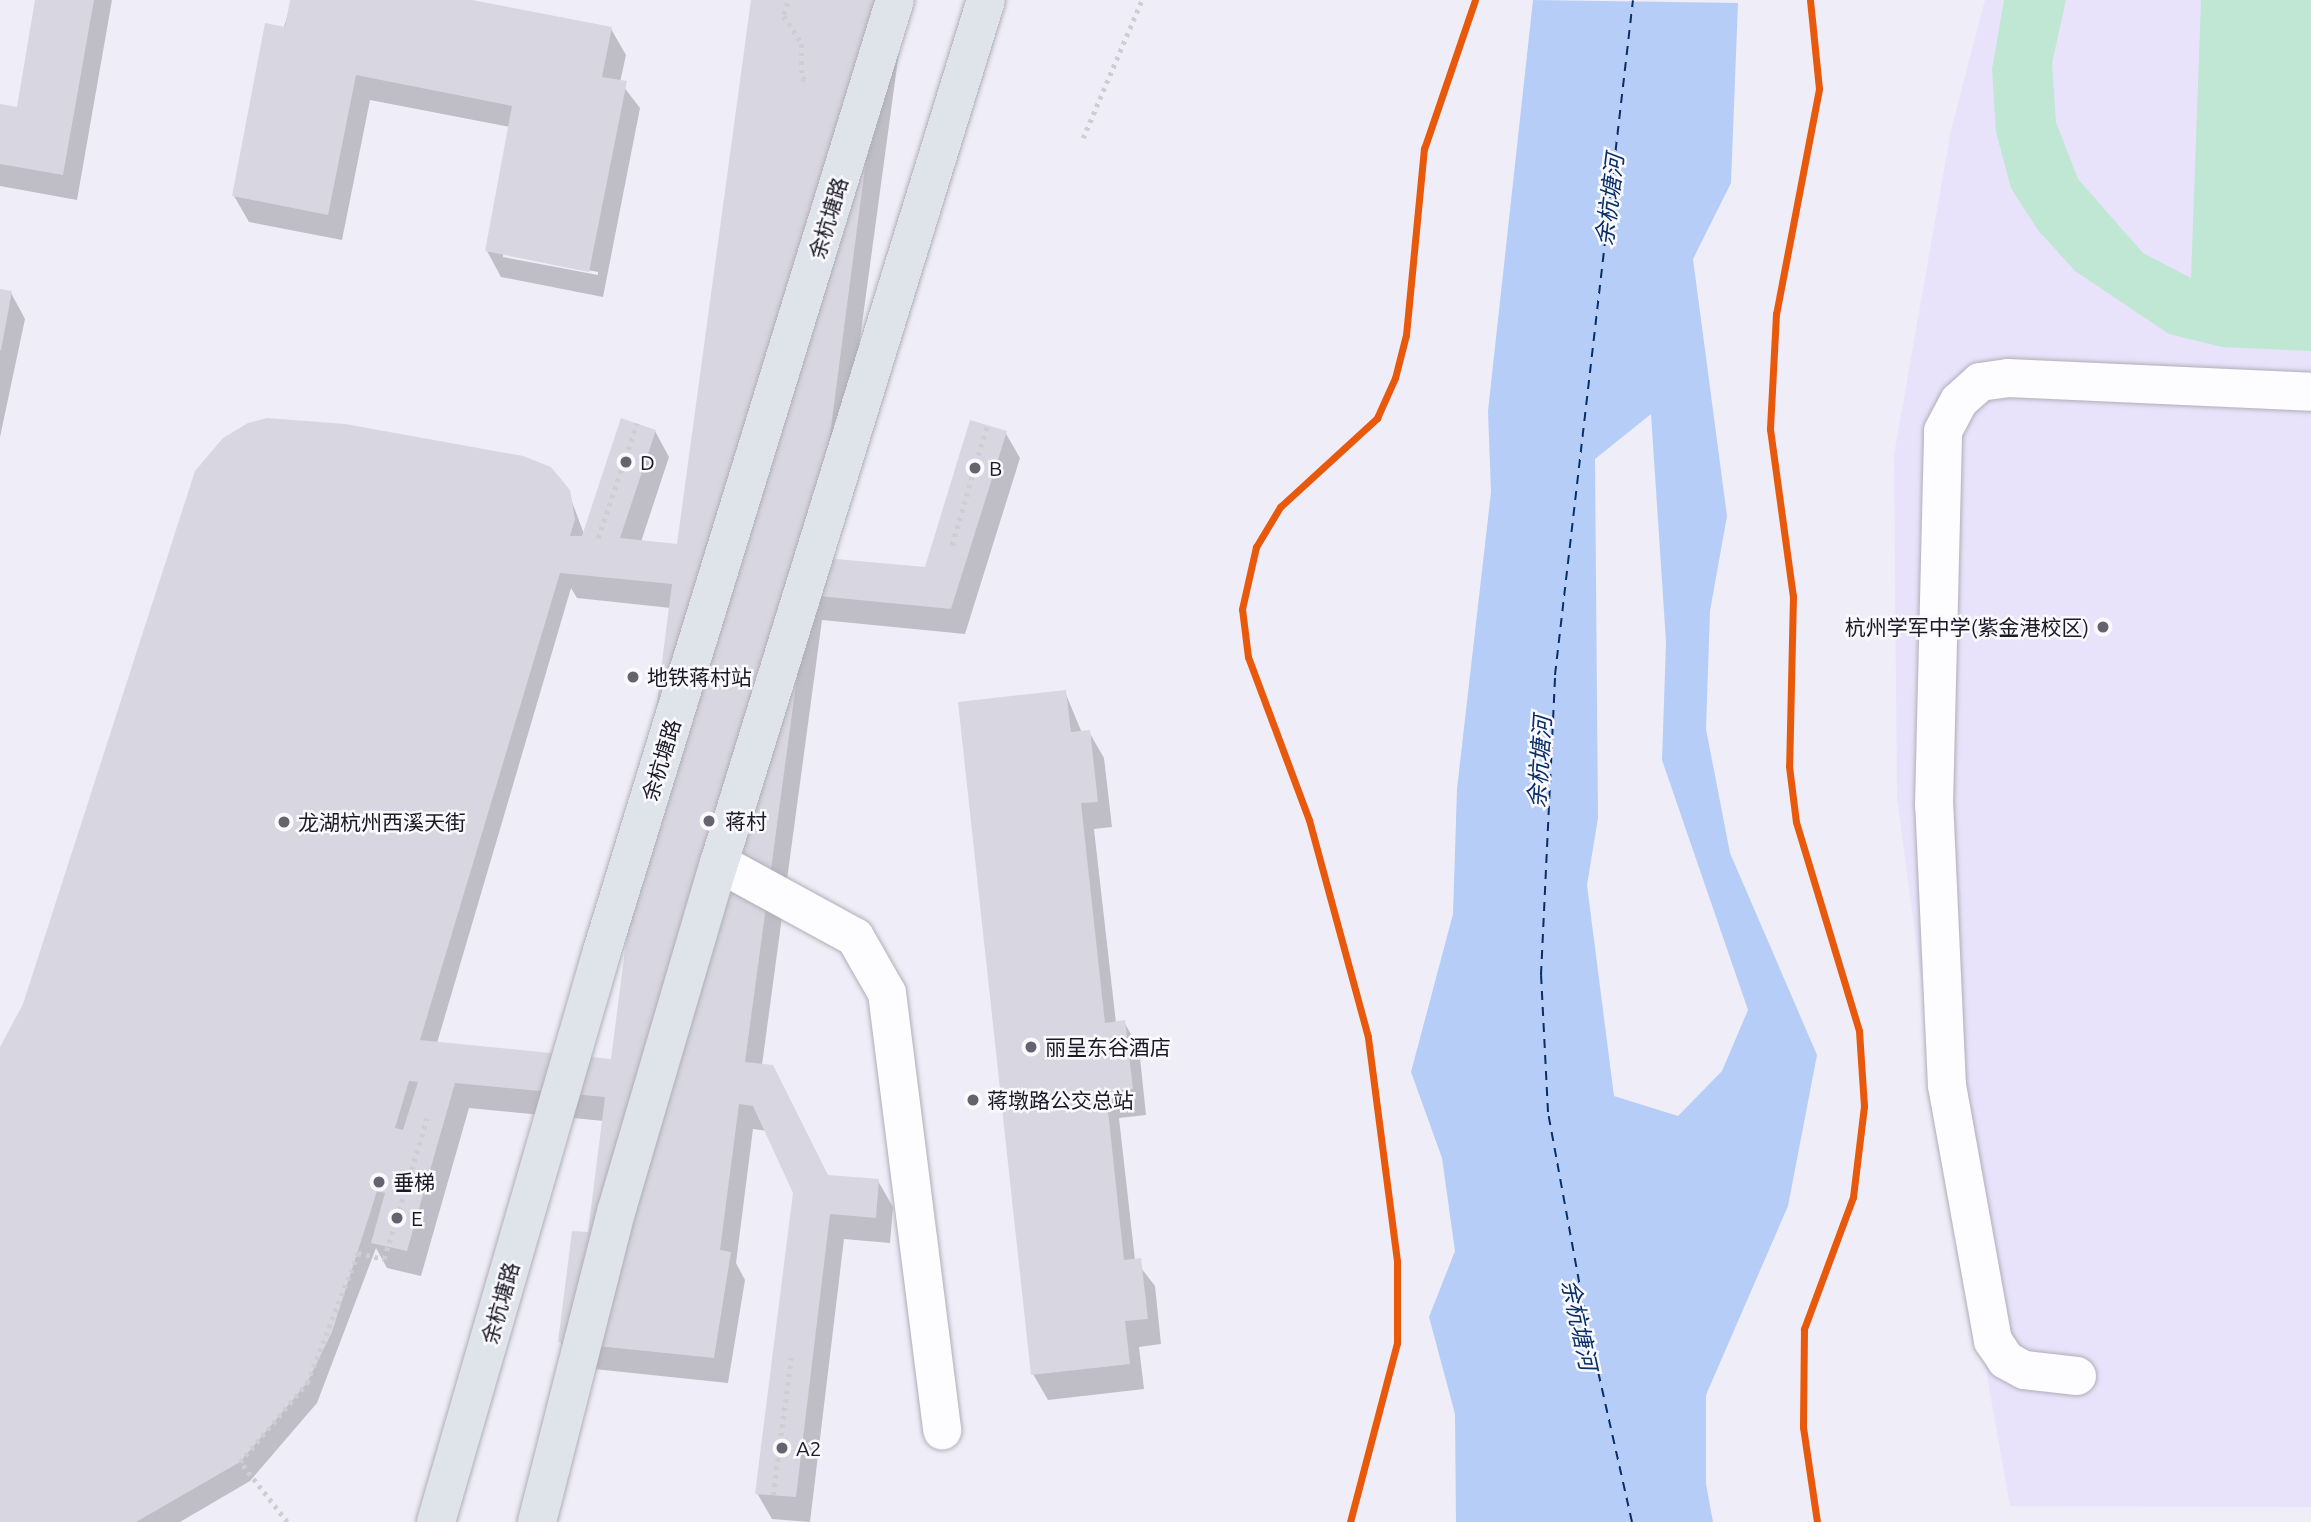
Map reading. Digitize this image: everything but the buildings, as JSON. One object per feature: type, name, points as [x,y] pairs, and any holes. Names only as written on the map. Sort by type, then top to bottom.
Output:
[{"type":"main road","name":"余杭塘路","points":[[436,1522],[602,951],[895,0]]},
{"type":"main road","points":[[537,1522],[617,1209],[719,863],[986,0]]},
{"type":"lane","points":[[2077,1376],[2024,1370],[2006,1360],[1993,1340],[1947,1086],[1934,805],[1943,430],[1959,401],[1980,382],[2008,378],[2311,392]]},
{"type":"lane","points":[[719,863],[855,937],[887,993],[942,1431]]},
{"type":"path","points":[[1083,138],[1142,0]]},
{"type":"path","points":[[789,3],[784,16],[802,44],[802,78],[809,80]]},
{"type":"path","points":[[597,538],[637,423]]},
{"type":"path","points":[[952,545],[987,425]]},
{"type":"path","points":[[287,1522],[240,1462],[307,1383],[358,1252],[384,1259],[427,1118]]},
{"type":"path","points":[[773,1495],[791,1358]]},
{"type":"shaded area","name":"杭州学军中学(紫金港校区)","points":[[1985,0],[2311,0],[2311,1507],[2010,1506],[1934,1076],[1897,798],[1894,455],[1951,130]]},
{"type":"green space","points":[[2004,0],[2066,0],[2052,63],[2056,122],[2078,179],[2143,253],[2191,278],[2201,0],[2311,0],[2311,351],[2222,347],[2169,334],[2075,271],[2037,229],[2011,188],[1996,132],[1992,69]]},
{"type":"water","name":"余杭塘河","points":[[1533,0],[1738,3],[1731,183],[1693,259],[1727,516],[1710,611],[1706,729],[1730,853],[1817,1055],[1788,1206],[1706,1395],[1706,1484],[1713,1522],[1456,1522],[1455,1414],[1429,1317],[1455,1251],[1442,1158],[1411,1072],[1453,914],[1457,789],[1491,492],[1488,411]],"holes":[[[1651,414],[1666,642],[1662,760],[1748,1010],[1722,1071],[1678,1116],[1614,1096],[1587,885],[1598,818],[1595,459]]]},
{"type":"ferry route","points":[[1632,1522],[1585,1314],[1548,1112],[1541,975],[1555,675],[1633,0]]},
{"type":"cycle path","points":[[1350,1522],[1397,1343],[1397,1261],[1368,1037],[1309,820],[1248,657],[1242,609],[1256,547],[1280,507],[1377,418],[1395,378],[1406,335],[1424,149],[1475,0]]},
{"type":"cycle path","points":[[1810,0],[1819,89],[1776,314],[1770,429],[1793,596],[1789,766],[1796,822],[1859,1031],[1864,1106],[1853,1197],[1804,1329],[1803,1427],[1817,1522]]},
{"type":"place","name":"D","points":[[626,462]]},
{"type":"place","name":"B","points":[[975,468]]},
{"type":"place","name":"杭州学军中学(紫金港校区)","points":[[2103,627]]},
{"type":"place","name":"地铁蒋村站","points":[[633,677]]},
{"type":"place","name":"蒋村","points":[[709,821]]},
{"type":"place","name":"龙湖杭州西溪天街","points":[[284,822]]},
{"type":"place","name":"丽呈东谷酒店","points":[[1031,1047]]},
{"type":"place","name":"蒋墩路公交总站","points":[[973,1100]]},
{"type":"place","name":"垂梯","points":[[379,1182]]},
{"type":"place","name":"E","points":[[397,1218]]},
{"type":"place","name":"A2","points":[[782,1448]]}]
